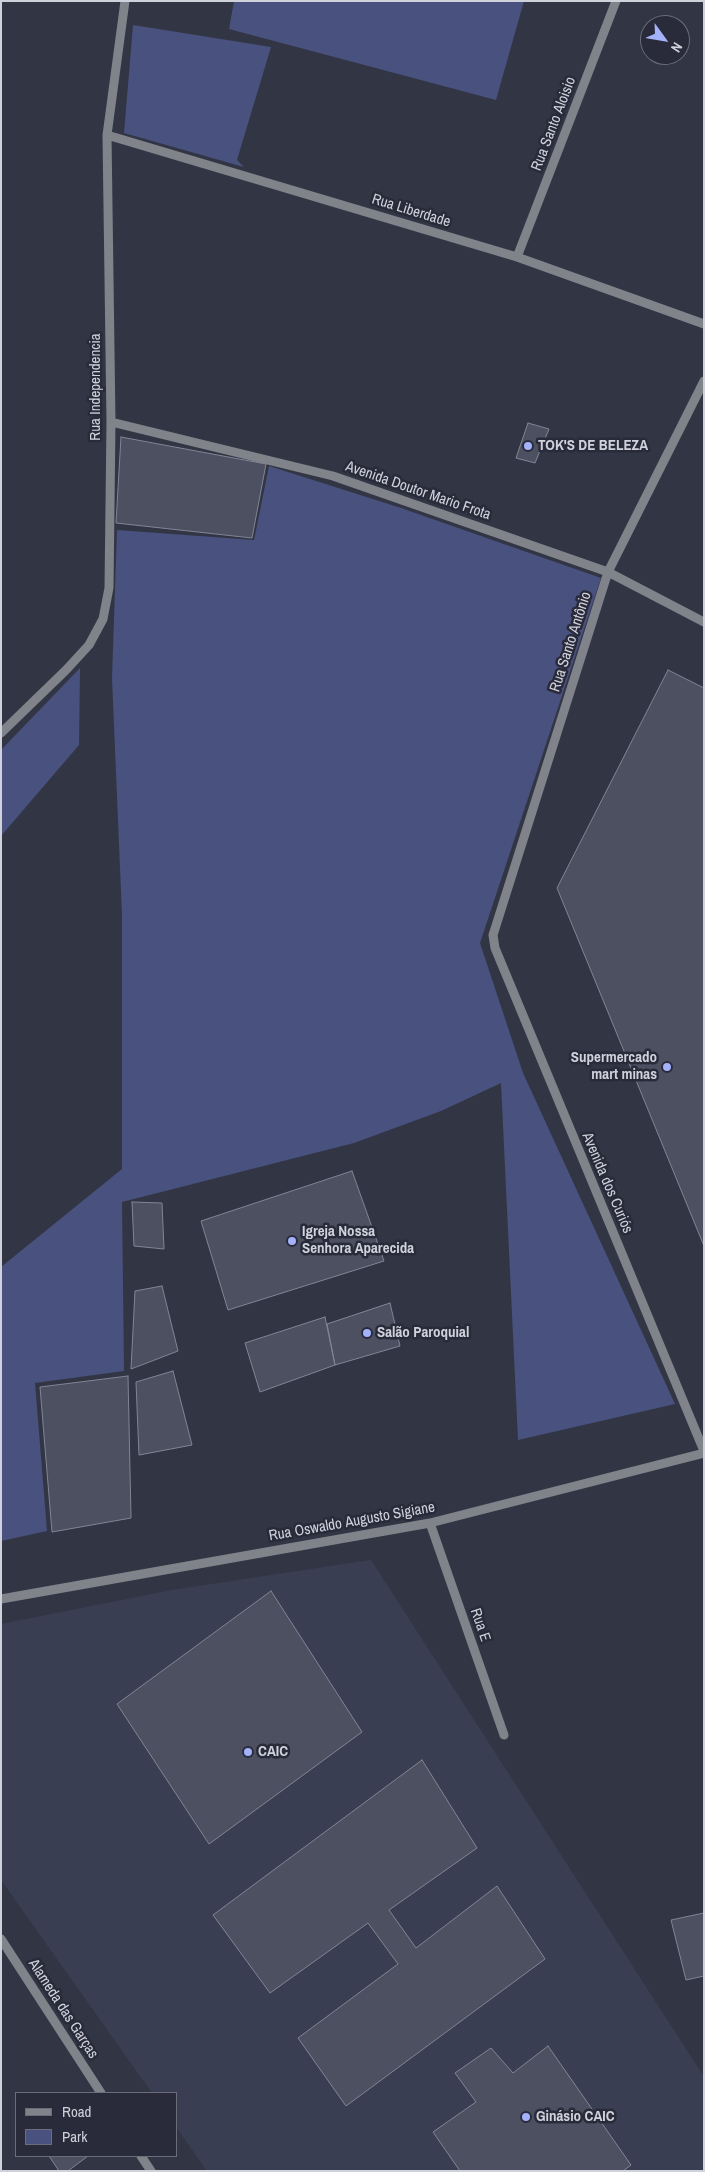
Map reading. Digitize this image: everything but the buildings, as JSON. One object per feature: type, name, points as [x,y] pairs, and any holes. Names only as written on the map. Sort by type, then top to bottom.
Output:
[{"type":"street","name":"Rua Independencia","points":[[1,732],[66,670],[89,645],[104,619],[109,588],[111,422],[107,135],[125,1]]},
{"type":"street","name":"Rua Santo Aloisio","points":[[517,257],[616,1]]},
{"type":"street","name":"Rua Liberdade","points":[[107,135],[517,257],[704,324]]},
{"type":"street","name":"Rua Santo Antônio","points":[[495,924],[608,572],[704,381]]},
{"type":"street","name":"Avenida Doutor Mario Frota","points":[[111,422],[332,476],[608,572],[704,622]]},
{"type":"street","name":"Avenida dos Curiós","points":[[495,924],[493,935],[495,948],[704,1452]]},
{"type":"street","name":"Rua Oswaldo Augusto Sigiane","points":[[1,1598],[430,1523],[704,1452]]},
{"type":"street","name":"Rua E","points":[[430,1523],[504,1735]]},
{"type":"street","name":"Alameda das Garças","points":[[1,1939],[100,2092]]},
{"type":"street","points":[[142,2157],[151,2171]]},
{"type":"shaded area","name":"CAIC","points":[[371,1560],[704,2077],[704,2171],[207,2171],[178,2130],[178,2092],[151,2092],[1,1880],[1,1624],[172,1590]]},
{"type":"green space","points":[[234,1],[524,1],[496,100],[229,29]]},
{"type":"green space","points":[[133,25],[271,47],[237,160],[244,167],[124,133]]},
{"type":"green space","points":[[269,466],[401,508],[601,578],[480,943],[523,1073],[675,1404],[518,1440],[501,1083],[441,1111],[354,1143],[122,1202],[124,1371],[35,1383],[47,1531],[1,1541],[1,1267],[122,1169],[122,915],[112,678],[117,530],[254,540]]},
{"type":"green space","points":[[80,668],[79,745],[1,836],[1,750]]},
{"type":"place","name":"TOK'S DE BELEZA","points":[[528,446]]},
{"type":"place","name":"Supermercado mart minas","points":[[667,1067]]},
{"type":"place","name":"Igreja Nossa Senhora Aparecida","points":[[292,1241]]},
{"type":"place","name":"Salão Paroquial","points":[[367,1333]]},
{"type":"place","name":"CAIC","points":[[248,1752]]},
{"type":"place","name":"Ginásio CAIC","points":[[526,2117]]}]
